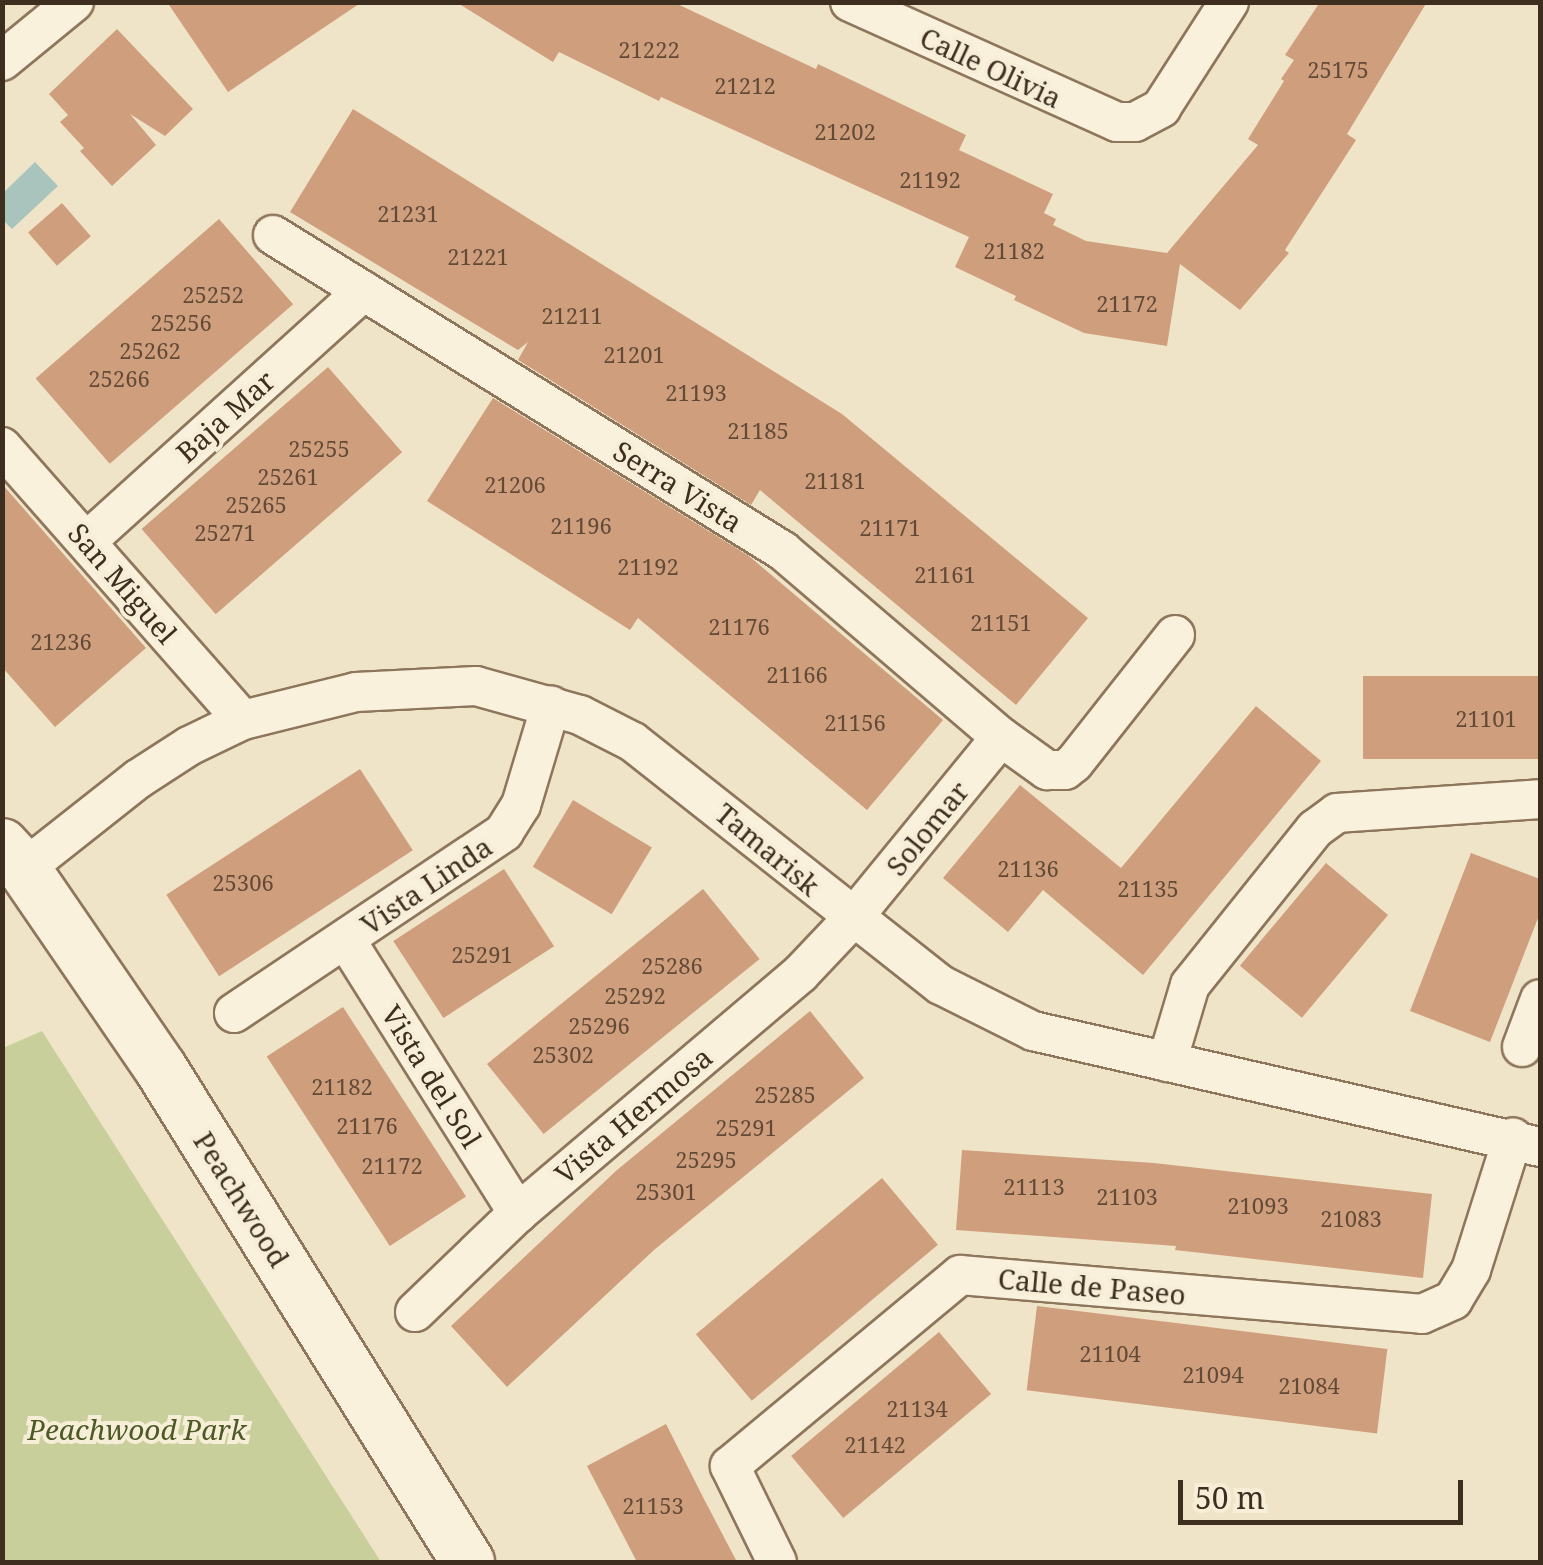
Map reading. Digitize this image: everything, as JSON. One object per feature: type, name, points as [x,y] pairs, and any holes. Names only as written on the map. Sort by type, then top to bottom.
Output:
[{"type":"street","points":[[2,61],[74,2]]},
{"type":"street","name":"Calle Olivia","points":[[850,2],[1116,122],[1135,122],[1161,108],[1179,86],[1229,2]]},
{"type":"street","name":"Serra Vista","points":[[273,235],[783,551],[1039,766],[1056,772],[1074,764],[1175,636]]},
{"type":"street","name":"Baja Mar","points":[[87,542],[364,291]]},
{"type":"street","name":"San Miguel","points":[[2,447],[244,720]]},
{"type":"street","name":"Tamarisk","points":[[14,857],[189,746],[244,720],[309,700],[404,686],[476,686],[551,705],[634,742],[852,919],[940,984],[1033,1031],[1526,1142]]},
{"type":"street","name":"Vista Linda","points":[[234,1013],[504,832],[520,805],[551,705]]},
{"type":"street","name":"Solomar","points":[[852,919],[1001,737]]},
{"type":"street","points":[[1167,1062],[1190,985],[1314,829],[1337,812],[1540,798]]},
{"type":"street","name":"Peachwood","points":[[14,857],[162,1068],[468,1562]]},
{"type":"street","name":"Vista Hermosa","points":[[416,1312],[518,1212],[800,974],[852,919]]},
{"type":"street","name":"Vista del Sol","points":[[346,940],[518,1212]]},
{"type":"street","points":[[1522,1047],[1540,999]]},
{"type":"street","name":"Calle de Paseo","points":[[777,1562],[730,1466],[960,1275],[1422,1314],[1453,1300],[1526,1142]]},
{"type":"green space","name":"Peachwood Park","points":[[42,1031],[381,1562],[3,1562],[3,1048]]},
{"type":"water","points":[[35,162],[58,186],[12,229],[3,220],[3,193]]},
{"type":"building","points":[[167,2],[362,2],[228,92]]},
{"type":"building","points":[[456,2],[673,2],[816,69],[818,64],[966,135],[959,150],[1053,194],[1044,213],[1056,219],[1053,225],[1086,241],[1167,253],[1258,145],[1248,139],[1294,60],[1285,55],[1320,2],[1427,2],[1347,134],[1356,140],[1285,250],[1289,253],[1240,310],[1180,264],[1167,346],[1084,333],[1014,300],[1016,296],[955,267],[969,237],[661,97],[659,101],[559,52],[553,62]]},
{"type":"building","points":[[117,29],[193,109],[165,136],[130,114],[156,145],[112,186],[60,122],[68,115],[49,94]]},
{"type":"building","points":[[353,109],[842,414],[1088,618],[1016,705],[760,490],[751,505],[518,360],[528,342],[518,350],[290,212]]},
{"type":"building","points":[[62,203],[91,236],[57,266],[28,233]]},
{"type":"building","points":[[219,219],[293,304],[110,464],[36,378]]},
{"type":"building","points":[[328,367],[402,452],[216,614],[142,529]]},
{"type":"building","points":[[493,398],[749,556],[943,720],[867,810],[638,618],[630,630],[427,501]]},
{"type":"building","points":[[2,484],[146,648],[55,727],[2,667]]},
{"type":"building","points":[[1363,676],[1540,676],[1540,759],[1363,759]]},
{"type":"building","points":[[1256,706],[1321,761],[1143,975],[1043,890],[1008,932],[943,878],[1020,785],[1121,868]]},
{"type":"building","points":[[360,769],[413,850],[219,976],[166,895]]},
{"type":"building","points":[[573,800],[652,847],[612,914],[533,867]]},
{"type":"building","points":[[1471,853],[1540,879],[1540,913],[1490,1042],[1410,1011]]},
{"type":"building","points":[[1326,863],[1388,915],[1302,1018],[1240,966]]},
{"type":"building","points":[[504,869],[554,946],[443,1018],[393,941]]},
{"type":"building","points":[[703,889],[760,959],[544,1134],[487,1064]]},
{"type":"building","points":[[343,1007],[466,1197],[390,1246],[267,1057]]},
{"type":"building","points":[[810,1011],[864,1078],[654,1250],[507,1387],[451,1326],[617,1170]]},
{"type":"building","points":[[962,1150],[1154,1163],[1432,1194],[1423,1278],[1175,1250],[1176,1246],[956,1230]]},
{"type":"building","points":[[882,1178],[938,1245],[752,1401],[696,1334]]},
{"type":"building","points":[[1037,1306],[1387,1349],[1377,1433],[1027,1390]]},
{"type":"building","points":[[939,1332],[991,1394],[843,1518],[791,1456]]},
{"type":"building","points":[[666,1424],[737,1562],[637,1562],[587,1466]]}]
